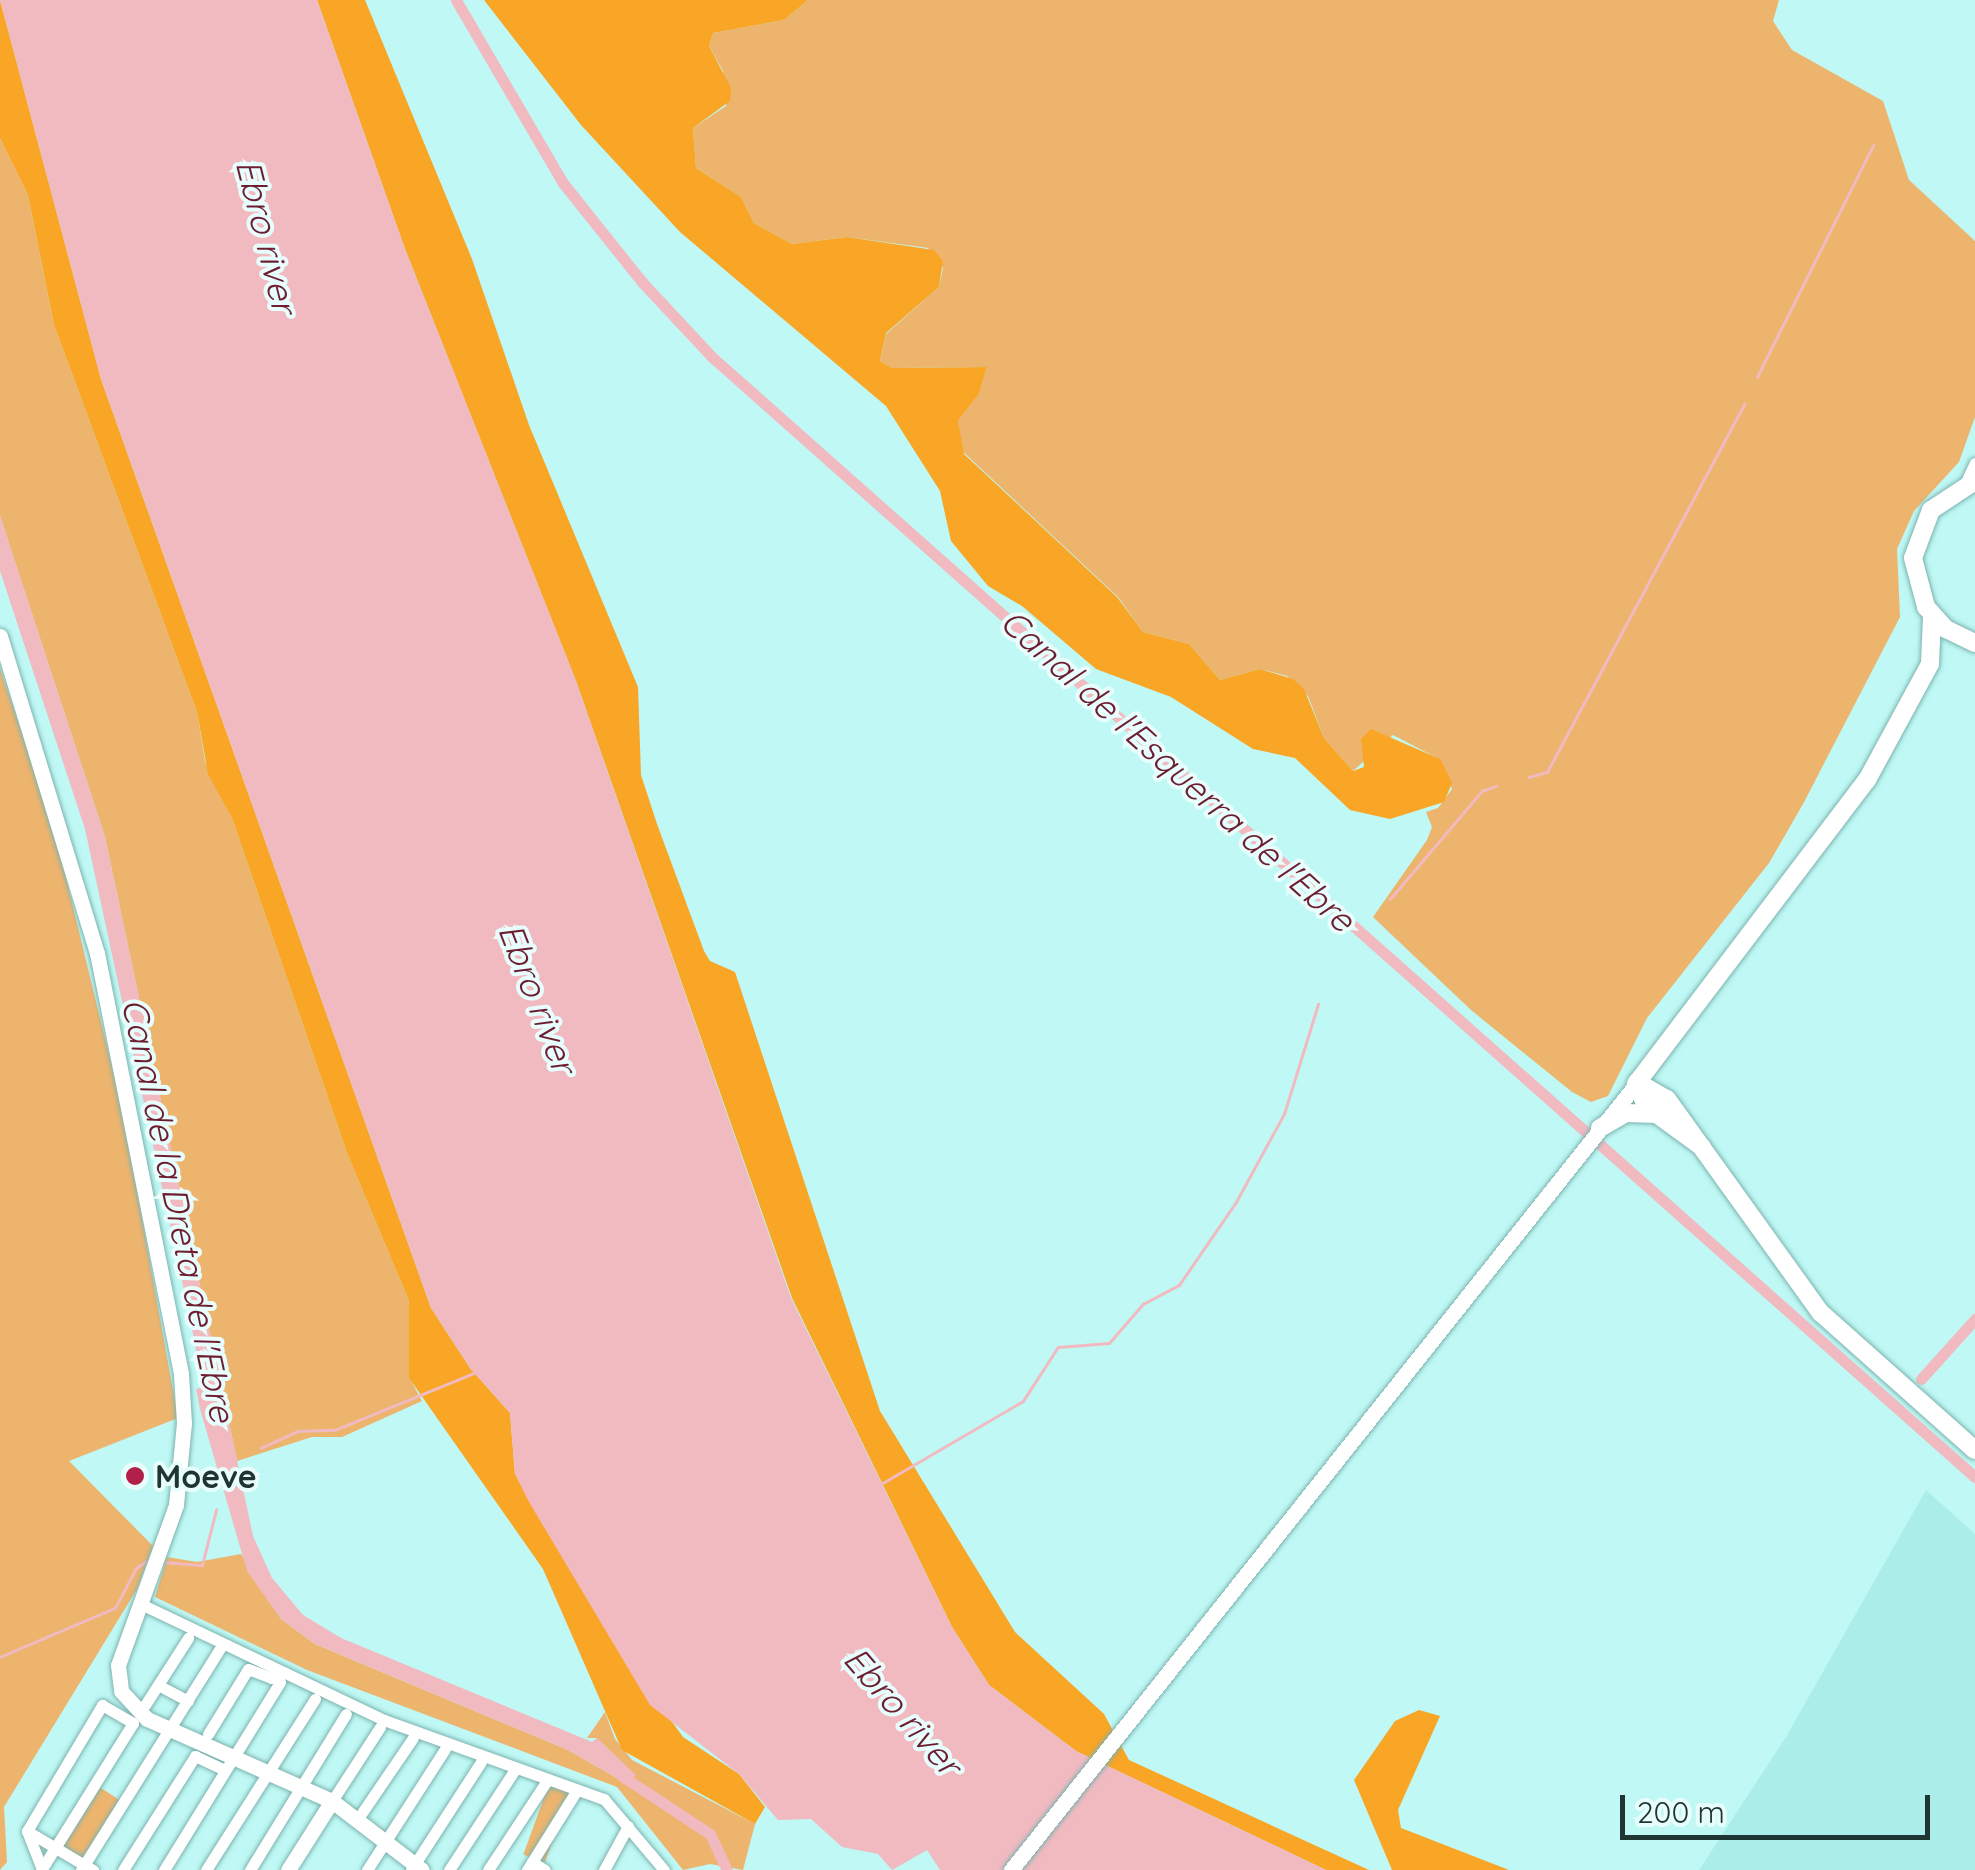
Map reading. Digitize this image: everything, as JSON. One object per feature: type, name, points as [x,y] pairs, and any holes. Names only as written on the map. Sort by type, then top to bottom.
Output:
[{"type":"main road","points":[[1970,483],[1931,510],[1916,538],[1914,579],[1932,616],[1930,664],[1858,794],[1636,1083],[1702,1147],[1804,1296],[1975,1450]]},
{"type":"main road","points":[[1930,664],[1969,641],[1932,616]]},
{"type":"main road","points":[[1599,1129],[1655,1102],[1672,1037]]},
{"type":"street","points":[[1970,483],[1975,463]]},
{"type":"street","points":[[0,636],[92,936],[178,1356],[184,1423],[180,1482],[142,1605],[118,1664],[126,1701],[230,1763]]},
{"type":"street","points":[[1011,1870],[1636,1083]]},
{"type":"street","points":[[142,1605],[280,1678],[604,1800],[664,1870]]},
{"type":"street","points":[[145,1705],[188,1638]]},
{"type":"street","points":[[27,1831],[86,1868],[222,1646]]},
{"type":"street","points":[[208,1734],[248,1668],[280,1678]]},
{"type":"street","points":[[164,1870],[280,1678]]},
{"type":"street","points":[[158,1685],[188,1702]]},
{"type":"street","points":[[206,1870],[315,1699]]},
{"type":"street","points":[[27,1831],[102,1705],[133,1724],[41,1870]]},
{"type":"street","points":[[250,1870],[346,1714]]},
{"type":"street","points":[[288,1870],[380,1727]]},
{"type":"street","points":[[357,1820],[413,1738]]},
{"type":"street","points":[[366,1870],[445,1749]]},
{"type":"street","points":[[123,1870],[195,1756],[270,1770],[302,1785],[332,1801],[416,1868],[482,1762]]},
{"type":"street","points":[[449,1870],[516,1768]]},
{"type":"street","points":[[488,1870],[548,1779]]},
{"type":"street","points":[[545,1870],[529,1866],[577,1790]]},
{"type":"street","points":[[604,1870],[628,1826]]},
{"type":"street","points":[[27,1831],[41,1870]]},
{"type":"street","points":[[643,1870],[652,1855]]},
{"type":"shaded area","points":[[0,0],[101,379],[431,1308],[470,1368],[510,1413],[515,1474],[616,1644],[683,1737],[739,1774],[765,1807],[755,1824],[622,1750],[543,1569],[409,1378],[409,1301],[347,1153],[232,818],[208,774],[197,712],[54,325],[28,195],[0,138]]},
{"type":"shaded area","points":[[317,0],[365,0],[472,259],[529,425],[638,687],[641,775],[657,824],[704,951],[710,961],[735,972],[880,1411],[1015,1632],[1104,1714],[1129,1760],[1369,1870],[1326,1870],[1076,1751],[989,1685],[952,1627],[792,1298],[576,681],[405,249]]},
{"type":"shaded area","points":[[484,0],[808,0],[784,20],[713,33],[709,46],[731,88],[730,101],[693,128],[696,168],[741,197],[754,223],[792,244],[847,237],[934,250],[943,261],[939,287],[886,333],[880,361],[892,368],[987,367],[979,394],[958,421],[964,454],[1117,597],[1143,632],[1189,644],[1220,680],[1260,669],[1293,679],[1304,689],[1324,738],[1353,771],[1364,767],[1361,739],[1371,729],[1440,759],[1452,783],[1444,802],[1390,819],[1350,810],[1295,758],[1253,749],[1171,697],[1096,669],[1022,606],[988,586],[951,541],[940,491],[886,406],[680,232],[581,125]]},
{"type":"shaded area","points":[[808,0],[1779,0],[1773,21],[1792,50],[1883,101],[1909,180],[1975,241],[1975,417],[1959,462],[1914,511],[1897,549],[1900,617],[1803,804],[1769,863],[1647,1018],[1608,1096],[1591,1102],[1572,1092],[1471,1010],[1373,917],[1427,840],[1432,827],[1426,812],[1438,808],[1452,789],[1439,759],[1393,735],[1353,771],[1324,738],[1308,696],[1287,676],[1260,669],[1220,680],[1189,644],[1143,632],[1118,597],[960,449],[958,421],[979,394],[987,367],[892,368],[880,361],[886,334],[939,287],[943,268],[928,248],[847,237],[792,244],[754,223],[741,197],[696,168],[693,128],[726,106],[723,71],[709,46],[713,33],[784,20]]},
{"type":"shaded area","points":[[0,138],[28,195],[54,325],[197,712],[205,761],[232,818],[347,1153],[409,1301],[409,1377],[422,1401],[342,1437],[312,1437],[237,1461],[105,837],[0,516]]},
{"type":"shaded area","points":[[0,668],[54,829],[122,1108],[178,1418],[69,1461],[153,1546],[137,1589],[4,1807],[7,1862],[0,1870]]},
{"type":"shaded area","points":[[1926,1490],[1975,1534],[1975,1870],[1699,1870],[1786,1737]]},
{"type":"shaded area","points":[[241,1554],[281,1619],[315,1644],[568,1750],[629,1785],[635,1775],[596,1738],[587,1738],[605,1712],[615,1739],[632,1760],[755,1824],[743,1870],[710,1864],[683,1870],[617,1787],[307,1670],[155,1597],[167,1557],[197,1562]]},
{"type":"shaded area","points":[[1419,1710],[1440,1716],[1398,1810],[1401,1828],[1509,1870],[1392,1870],[1354,1780],[1395,1721]]},
{"type":"shaded area","points":[[549,1784],[571,1792],[545,1862],[523,1854]]},
{"type":"shaded area","points":[[98,1786],[121,1801],[81,1862],[58,1847]]},
{"type":"water","name":"Ebro river","points":[[0,0],[317,0],[405,249],[576,681],[791,1298],[952,1627],[989,1685],[1076,1751],[1326,1870],[940,1870],[927,1850],[892,1870],[878,1854],[842,1847],[811,1819],[778,1820],[739,1774],[650,1705],[515,1474],[510,1413],[470,1368],[431,1308],[101,379]]},
{"type":"water","points":[[0,516],[105,837],[253,1536],[272,1578],[303,1615],[341,1638],[592,1742],[597,1738],[636,1775],[629,1785],[568,1750],[315,1644],[281,1619],[247,1571],[200,1409],[196,1389],[203,1387],[190,1318],[85,829],[0,571]]},
{"type":"waterway","name":"Canal de l'Esquerra de l'Ebre","points":[[456,0],[563,183],[642,282],[712,357],[1975,1477]]},
{"type":"waterway","points":[[1757,377],[1873,145]]},
{"type":"waterway","points":[[1529,777],[1547,772],[1744,404]]},
{"type":"waterway","points":[[1390,899],[1482,791],[1496,786]]},
{"type":"waterway","points":[[881,1484],[1023,1401],[1058,1347],[1109,1343],[1143,1304],[1179,1285],[1236,1202],[1284,1114],[1318,1004]]},
{"type":"waterway","points":[[1921,1379],[1975,1319]]},
{"type":"waterway","points":[[261,1448],[298,1431],[335,1430],[474,1373]]},
{"type":"waterway","points":[[164,1562],[202,1565],[216,1510]]},
{"type":"waterway","points":[[0,1657],[115,1608],[136,1568],[150,1559]]},
{"type":"waterway","name":"Canal de la Dreta de l'Ebre","points":[[622,1776],[710,1834],[727,1870]]},
{"type":"place","name":"Moeve","points":[[135,1476]]}]
